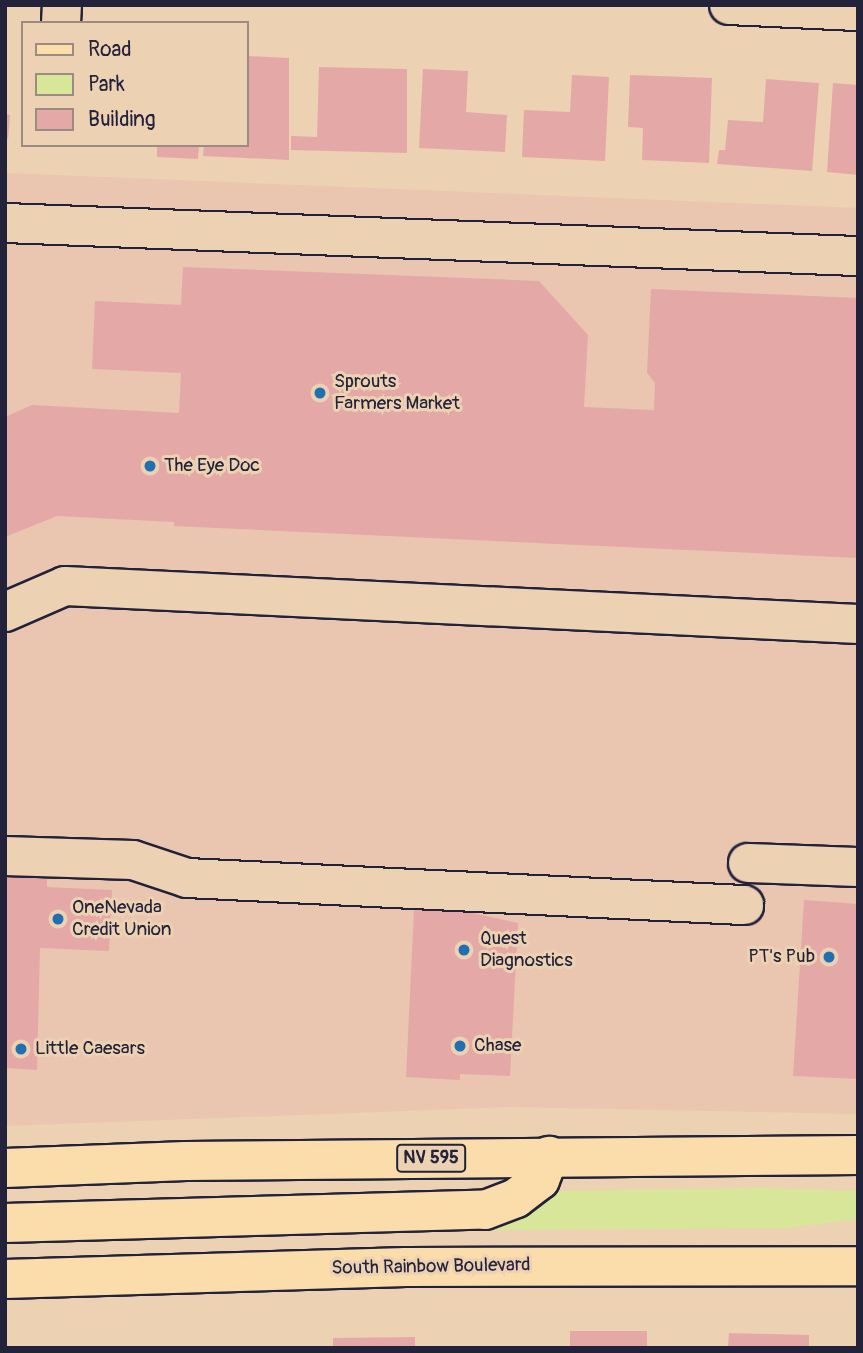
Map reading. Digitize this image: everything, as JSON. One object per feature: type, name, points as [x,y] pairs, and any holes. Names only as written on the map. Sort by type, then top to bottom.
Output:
[{"type":"main road","name":"NV 595","points":[[5,1168],[549,1156],[858,1155]]},
{"type":"main road","points":[[5,1223],[485,1210],[516,1198],[540,1180],[549,1156]]},
{"type":"main road","name":"South Rainbow Boulevard","points":[[5,1279],[406,1266],[858,1266]]},
{"type":"street","points":[[729,5],[838,9]]},
{"type":"street","points":[[5,223],[858,256]]},
{"type":"street","points":[[5,612],[65,586],[858,624]]},
{"type":"street","points":[[5,856],[133,860],[187,878],[744,905]]},
{"type":"street","points":[[748,863],[858,867]]},
{"type":"shaded area","points":[[5,173],[858,208],[858,1114],[511,1107],[5,1126]]},
{"type":"green space","points":[[761,1188],[858,1191],[858,1219],[787,1228],[406,1231],[553,1191]]},
{"type":"building","points":[[248,56],[289,58],[289,160],[203,156],[204,147],[248,147]]},
{"type":"building","points":[[319,67],[407,69],[407,153],[291,150],[291,136],[317,137]]},
{"type":"building","points":[[423,69],[468,71],[466,112],[507,115],[505,152],[419,148]]},
{"type":"building","points":[[572,75],[609,77],[605,161],[522,157],[524,110],[570,112]]},
{"type":"building","points":[[630,75],[712,78],[709,163],[642,160],[643,128],[628,127]]},
{"type":"building","points":[[766,79],[819,83],[812,171],[717,164],[719,150],[725,150],[728,120],[763,122]]},
{"type":"building","points":[[833,83],[858,85],[858,175],[827,172]]},
{"type":"building","points":[[5,114],[10,115],[8,139],[5,138]]},
{"type":"building","points":[[157,147],[199,147],[198,159],[157,157]]},
{"type":"building","points":[[183,267],[539,281],[588,335],[584,407],[654,410],[655,383],[647,373],[651,289],[858,298],[858,558],[174,526],[174,522],[57,516],[5,537],[5,417],[32,405],[179,413],[181,373],[92,369],[95,301],[181,305]]},
{"type":"building","name":"OneNevada Credit Union","points":[[5,871],[47,874],[47,887],[112,890],[109,951],[40,948],[37,1070],[5,1068]]},
{"type":"building","name":"PT's Pub","points":[[804,900],[858,904],[858,1079],[793,1076]]},
{"type":"building","points":[[414,910],[468,912],[518,923],[510,1076],[460,1074],[460,1080],[406,1077]]},
{"type":"building","points":[[570,1331],[647,1331],[647,1348],[570,1348]]},
{"type":"building","points":[[729,1333],[809,1335],[809,1348],[728,1348]]},
{"type":"building","points":[[415,1337],[415,1348],[333,1348],[333,1338]]},
{"type":"place","name":"Sprouts Farmers Market","points":[[320,393]]},
{"type":"place","name":"The Eye Doc","points":[[150,466]]},
{"type":"place","name":"OneNevada Credit Union","points":[[58,919]]},
{"type":"place","name":"Quest Diagnostics","points":[[464,950]]},
{"type":"place","name":"PT's Pub","points":[[829,957]]},
{"type":"place","name":"Chase","points":[[460,1046]]},
{"type":"place","name":"Little Caesars","points":[[21,1049]]}]
